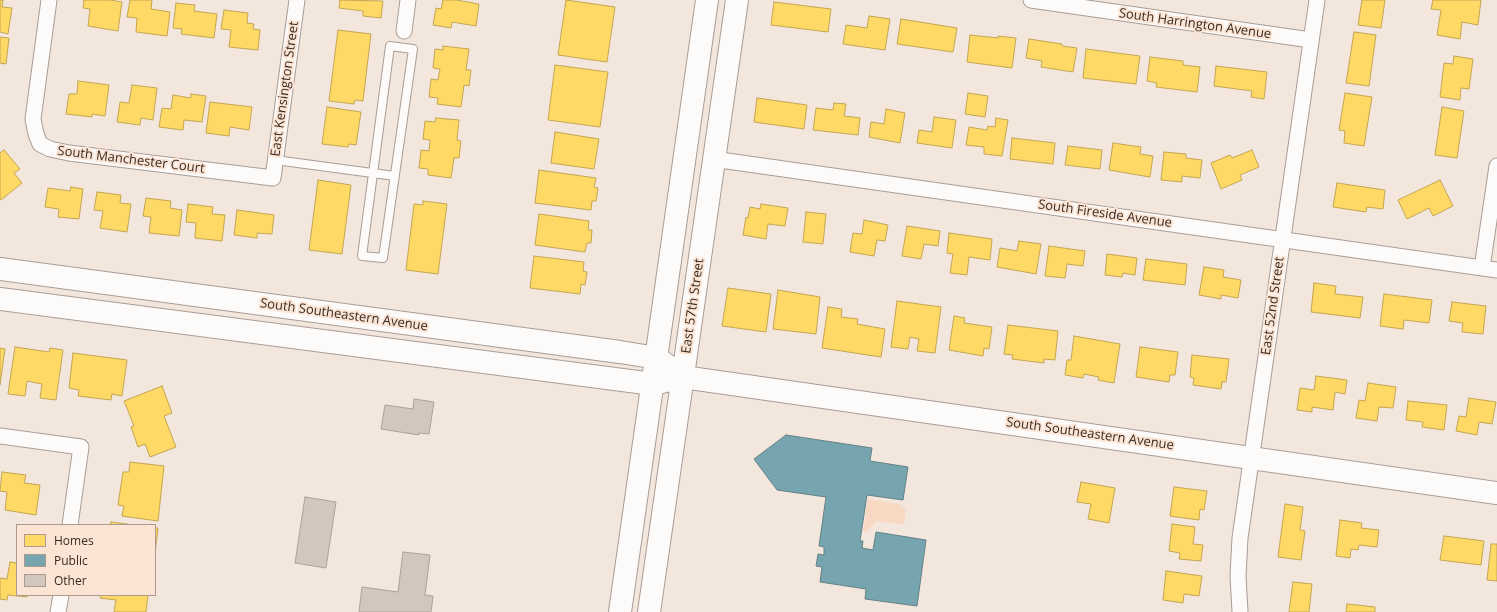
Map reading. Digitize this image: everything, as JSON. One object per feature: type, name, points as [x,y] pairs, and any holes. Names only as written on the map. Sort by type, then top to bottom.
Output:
[{"type":"main road","points":[[620,612],[707,0]]},
{"type":"main road","name":"East 57th Street","points":[[649,612],[713,159],[738,0]]},
{"type":"main road","name":"South Southeastern Avenue","points":[[0,268],[620,352],[656,358],[683,377]]},
{"type":"main road","name":"South Southeastern Avenue","points":[[0,299],[653,384],[683,377],[1497,492]]},
{"type":"street","name":"South Manchester Court","points":[[49,0],[33,119],[40,144],[50,149],[69,153],[273,178]]},
{"type":"street","name":"East Kensington Street","points":[[273,178],[297,0]]},
{"type":"street","points":[[404,31],[408,0]]},
{"type":"street","name":"South Harrington Avenue","points":[[1031,0],[1072,3],[1311,40]]},
{"type":"street","name":"East 52nd Street","points":[[1240,612],[1238,575],[1240,538],[1316,0]]},
{"type":"street","name":"South Fireside Avenue","points":[[713,159],[1497,270]]},
{"type":"street","points":[[1482,268],[1497,166]]},
{"type":"street","points":[[0,436],[81,447],[70,524]]},
{"type":"street","points":[[58,612],[60,596]]},
{"type":"lane","points":[[402,48],[404,31]]},
{"type":"lane","points":[[390,46],[402,48],[413,49],[384,258],[362,256],[390,46]]},
{"type":"lane","points":[[275,160],[395,176]]},
{"type":"shaded area","points":[[868,499],[899,504],[906,511],[904,523],[898,524],[876,521],[867,532],[863,531]]},
{"type":"building: Homes","points":[[0,0],[3,0],[2,7],[12,8],[8,34],[0,32]]},
{"type":"building: Homes","points":[[84,0],[110,0],[122,2],[118,31],[88,26],[90,9],[83,8]]},
{"type":"building: Homes","points":[[130,0],[152,0],[151,9],[170,12],[167,36],[136,32],[137,18],[127,17]]},
{"type":"building: Homes","points":[[340,0],[383,1],[381,18],[363,16],[363,11],[339,8]]},
{"type":"building: Homes","points":[[443,0],[456,0],[479,4],[476,26],[452,22],[451,28],[433,25],[436,8],[441,9]]},
{"type":"building: Homes","points":[[566,0],[615,7],[607,62],[558,55]]},
{"type":"building: Homes","points":[[1362,0],[1385,0],[1381,28],[1358,25]]},
{"type":"building: Homes","points":[[1433,0],[1481,0],[1478,25],[1462,22],[1460,39],[1437,35],[1441,10],[1431,9]]},
{"type":"building: Homes","points":[[774,2],[831,9],[828,32],[771,25]]},
{"type":"building: Homes","points":[[176,3],[195,5],[194,11],[217,14],[214,38],[181,34],[182,29],[173,28]]},
{"type":"building: Homes","points":[[224,10],[248,13],[247,23],[254,24],[253,29],[260,30],[258,50],[229,47],[231,30],[221,29]]},
{"type":"building: Homes","points":[[869,16],[890,19],[885,50],[843,44],[846,25],[867,28]]},
{"type":"building: Homes","points":[[901,19],[957,28],[953,52],[897,44]]},
{"type":"building: Homes","points":[[338,30],[371,34],[363,101],[355,100],[354,104],[329,101]]},
{"type":"building: Homes","points":[[1354,32],[1376,35],[1369,86],[1346,83]]},
{"type":"building: Homes","points":[[970,35],[1016,38],[1012,68],[967,62]]},
{"type":"building: Homes","points":[[0,37],[9,38],[6,64],[0,63]]},
{"type":"building: Homes","points":[[1029,39],[1077,48],[1073,72],[1041,67],[1042,61],[1026,58]]},
{"type":"building: Homes","points":[[443,46],[469,49],[466,70],[471,70],[469,86],[464,85],[461,107],[437,104],[438,98],[429,97],[431,79],[438,80],[440,69],[433,68],[435,49],[443,50]]},
{"type":"building: Homes","points":[[1086,49],[1140,56],[1136,84],[1083,78]]},
{"type":"building: Homes","points":[[1454,56],[1473,59],[1469,89],[1461,88],[1460,100],[1440,97],[1444,63],[1453,64]]},
{"type":"building: Homes","points":[[1150,57],[1183,61],[1183,65],[1200,67],[1197,92],[1156,87],[1157,83],[1147,81]]},
{"type":"building: Homes","points":[[555,65],[608,72],[600,127],[548,120]]},
{"type":"building: Homes","points":[[1216,66],[1267,72],[1264,99],[1251,97],[1252,91],[1214,86]]},
{"type":"building: Homes","points":[[78,81],[109,85],[105,116],[92,114],[92,117],[66,114],[69,94],[77,94]]},
{"type":"building: Homes","points":[[132,85],[157,88],[153,120],[141,118],[140,125],[117,122],[120,102],[129,103]]},
{"type":"building: Homes","points":[[968,93],[988,96],[985,117],[965,114]]},
{"type":"building: Homes","points":[[1345,93],[1372,97],[1364,146],[1344,143],[1345,131],[1339,130]]},
{"type":"building: Homes","points":[[191,94],[206,96],[202,122],[184,120],[183,130],[159,127],[162,108],[171,109],[173,95],[191,98]]},
{"type":"building: Homes","points":[[757,98],[807,105],[804,129],[754,122]]},
{"type":"building: Homes","points":[[210,102],[252,107],[249,130],[230,127],[229,136],[206,133]]},
{"type":"building: Homes","points":[[834,103],[846,104],[844,116],[860,118],[858,135],[813,130],[816,108],[833,110]]},
{"type":"building: Homes","points":[[327,107],[361,112],[356,145],[349,144],[348,147],[322,144]]},
{"type":"building: Homes","points":[[1442,107],[1464,111],[1457,158],[1435,155]]},
{"type":"building: Homes","points":[[886,109],[905,113],[900,143],[869,137],[871,122],[884,124]]},
{"type":"building: Homes","points":[[934,117],[956,120],[952,148],[917,143],[919,130],[932,132]]},
{"type":"building: Homes","points":[[436,118],[459,120],[457,140],[461,141],[459,158],[454,158],[451,178],[428,175],[428,169],[419,168],[421,150],[429,151],[430,140],[423,139],[425,121],[435,122]]},
{"type":"building: Homes","points":[[996,118],[1008,120],[1002,156],[984,154],[984,147],[966,145],[969,127],[987,130],[988,126],[995,127]]},
{"type":"building: Homes","points":[[555,132],[599,139],[594,169],[551,163]]},
{"type":"building: Homes","points":[[1012,138],[1055,143],[1053,164],[1010,159]]},
{"type":"building: Homes","points":[[1113,143],[1141,147],[1140,154],[1153,156],[1150,177],[1109,170]]},
{"type":"building: Homes","points":[[1068,146],[1102,150],[1100,169],[1065,165]]},
{"type":"building: Homes","points":[[4,150],[20,169],[14,173],[22,183],[1,200],[0,153]]},
{"type":"building: Homes","points":[[1252,150],[1259,167],[1240,175],[1242,180],[1221,189],[1211,163],[1230,155],[1232,158]]},
{"type":"building: Homes","points":[[1164,152],[1186,154],[1186,158],[1202,160],[1200,178],[1182,176],[1182,182],[1161,180]]},
{"type":"building: Homes","points":[[539,170],[596,178],[594,187],[598,188],[596,201],[592,201],[591,210],[535,203]]},
{"type":"building: Homes","points":[[318,180],[351,185],[342,254],[309,250]]},
{"type":"building: Homes","points":[[1440,180],[1453,206],[1433,216],[1429,208],[1407,219],[1398,200]]},
{"type":"building: Homes","points":[[1337,183],[1385,190],[1383,209],[1367,207],[1366,212],[1333,207]]},
{"type":"building: Homes","points":[[71,187],[83,189],[79,219],[58,217],[59,209],[45,207],[48,188],[70,191]]},
{"type":"building: Homes","points":[[97,192],[121,195],[120,203],[131,204],[127,232],[100,228],[103,211],[94,210]]},
{"type":"building: Homes","points":[[146,198],[171,201],[170,208],[182,210],[179,236],[149,233],[151,217],[143,216]]},
{"type":"building: Homes","points":[[423,201],[447,204],[438,274],[406,270],[414,204],[423,205]]},
{"type":"building: Homes","points":[[188,204],[213,207],[212,214],[225,215],[222,241],[195,238],[196,223],[186,222]]},
{"type":"building: Homes","points":[[761,204],[788,208],[785,226],[768,224],[766,239],[743,235],[746,217],[748,218],[750,207],[760,209]]},
{"type":"building: Homes","points":[[237,210],[274,215],[272,234],[257,233],[257,238],[234,235]]},
{"type":"building: Homes","points":[[806,212],[826,214],[823,244],[803,242]]},
{"type":"building: Homes","points":[[539,214],[589,221],[588,230],[592,230],[591,243],[587,243],[585,252],[535,245]]},
{"type":"building: Homes","points":[[864,220],[888,225],[885,241],[877,240],[874,256],[850,252],[853,233],[862,234]]},
{"type":"building: Homes","points":[[907,226],[940,231],[938,246],[924,244],[921,259],[902,256]]},
{"type":"building: Homes","points":[[949,233],[992,239],[990,260],[969,257],[967,275],[950,273],[953,254],[947,253]]},
{"type":"building: Homes","points":[[1019,241],[1041,244],[1036,274],[997,267],[1000,248],[1017,251]]},
{"type":"building: Homes","points":[[1049,246],[1085,251],[1083,266],[1067,264],[1065,278],[1045,276]]},
{"type":"building: Homes","points":[[1107,254],[1137,258],[1135,275],[1123,273],[1122,277],[1105,275]]},
{"type":"building: Homes","points":[[534,256],[584,262],[583,271],[587,272],[585,285],[581,284],[580,294],[530,288]]},
{"type":"building: Homes","points":[[1146,259],[1187,264],[1185,285],[1143,280]]},
{"type":"building: Homes","points":[[1204,267],[1224,270],[1223,277],[1241,280],[1238,298],[1221,295],[1221,299],[1199,295]]},
{"type":"building: Homes","points":[[1314,283],[1336,286],[1335,294],[1363,297],[1360,318],[1311,312]]},
{"type":"building: Homes","points":[[728,288],[771,294],[766,332],[722,326]]},
{"type":"building: Homes","points":[[778,290],[820,297],[816,334],[773,329]]},
{"type":"building: Homes","points":[[1384,294],[1432,300],[1429,323],[1404,320],[1403,329],[1380,326]]},
{"type":"building: Homes","points":[[897,301],[941,307],[935,353],[917,351],[919,339],[910,337],[908,349],[891,347]]},
{"type":"building: Homes","points":[[1452,302],[1486,306],[1483,334],[1462,332],[1463,323],[1449,321]]},
{"type":"building: Homes","points":[[828,307],[842,309],[841,317],[858,319],[857,324],[885,329],[881,357],[822,348]]},
{"type":"building: Homes","points":[[954,316],[965,318],[964,323],[992,327],[989,349],[984,348],[983,356],[949,350]]},
{"type":"building: Homes","points":[[1008,325],[1058,331],[1055,360],[1044,359],[1044,363],[1012,359],[1013,355],[1004,354]]},
{"type":"building: Homes","points":[[1074,336],[1120,344],[1114,383],[1098,380],[1099,377],[1084,374],[1083,378],[1065,375],[1067,360],[1071,360]]},
{"type":"building: Homes","points":[[15,347],[49,352],[50,348],[63,350],[56,400],[40,398],[42,384],[27,381],[25,396],[8,394]]},
{"type":"building: Homes","points":[[1140,347],[1178,352],[1175,375],[1170,375],[1169,382],[1136,377]]},
{"type":"building: Homes","points":[[0,348],[5,349],[0,385]]},
{"type":"building: Homes","points":[[73,353],[127,360],[122,396],[112,394],[111,400],[78,396],[79,390],[69,388]]},
{"type":"building: Homes","points":[[1192,355],[1229,359],[1226,382],[1222,382],[1221,389],[1193,385],[1194,378],[1190,377]]},
{"type":"building: Homes","points":[[1316,376],[1347,380],[1345,394],[1335,392],[1333,410],[1312,407],[1312,412],[1297,410],[1300,388],[1314,390]]},
{"type":"building: Homes","points":[[1368,383],[1396,387],[1393,408],[1379,407],[1377,421],[1356,418],[1359,400],[1365,401]]},
{"type":"building: Homes","points":[[162,386],[172,413],[164,416],[176,447],[150,457],[145,444],[138,447],[131,427],[134,426],[124,401]]},
{"type":"building: Homes","points":[[1469,398],[1496,402],[1492,424],[1479,422],[1477,435],[1456,431],[1459,416],[1466,417]]},
{"type":"building: Homes","points":[[1408,401],[1447,405],[1444,430],[1422,427],[1423,422],[1406,420]]},
{"type":"building: Homes","points":[[130,462],[164,466],[158,521],[122,516],[124,506],[118,505],[123,472],[129,472]]},
{"type":"building: Homes","points":[[2,472],[26,475],[24,483],[40,485],[36,515],[5,510],[7,492],[0,491]]},
{"type":"building: Homes","points":[[1081,482],[1115,488],[1109,523],[1088,519],[1091,504],[1077,502]]},
{"type":"building: Homes","points":[[1174,487],[1207,491],[1204,510],[1200,509],[1199,520],[1170,516]]},
{"type":"building: Homes","points":[[1285,504],[1303,507],[1300,530],[1305,531],[1301,560],[1278,557]]},
{"type":"building: Homes","points":[[1340,520],[1362,523],[1361,528],[1379,530],[1377,547],[1359,545],[1358,550],[1351,549],[1350,558],[1336,556]]},
{"type":"building: Homes","points":[[111,522],[126,524],[110,524]]},
{"type":"building: Homes","points":[[1172,524],[1195,527],[1193,544],[1203,545],[1201,561],[1179,559],[1180,553],[1169,551]]},
{"type":"building: Homes","points":[[156,528],[158,528],[156,545]]},
{"type":"building: Homes","points":[[1444,536],[1484,541],[1481,565],[1440,560]]},
{"type":"building: Homes","points":[[1491,544],[1497,544],[1497,581],[1487,580]]},
{"type":"building: Homes","points":[[10,562],[16,563],[16,596],[8,595],[7,600],[0,599],[0,578],[7,579]]},
{"type":"building: Homes","points":[[1166,571],[1202,576],[1199,596],[1184,594],[1183,603],[1163,600]]},
{"type":"building: Homes","points":[[1293,582],[1312,584],[1309,612],[1289,612]]},
{"type":"building: Homes","points":[[101,596],[148,596],[146,612],[114,612],[116,600],[100,598]]},
{"type":"building: Homes","points":[[1347,604],[1375,607],[1375,612],[1346,612]]},
{"type":"building: Public","points":[[786,435],[872,448],[870,461],[908,467],[903,500],[867,495],[860,541],[863,541],[862,548],[873,550],[876,532],[926,540],[917,606],[865,599],[866,589],[820,582],[822,567],[816,566],[818,554],[824,555],[824,547],[819,546],[826,497],[777,490],[754,459]]},
{"type":"building: Other","points":[[414,399],[434,402],[429,434],[419,433],[419,435],[381,429],[385,405],[413,409]]},
{"type":"building: Other","points":[[305,497],[336,502],[326,568],[295,563]]},
{"type":"building: Other","points":[[403,552],[430,555],[425,595],[433,596],[431,612],[359,612],[362,587],[398,592]]}]
